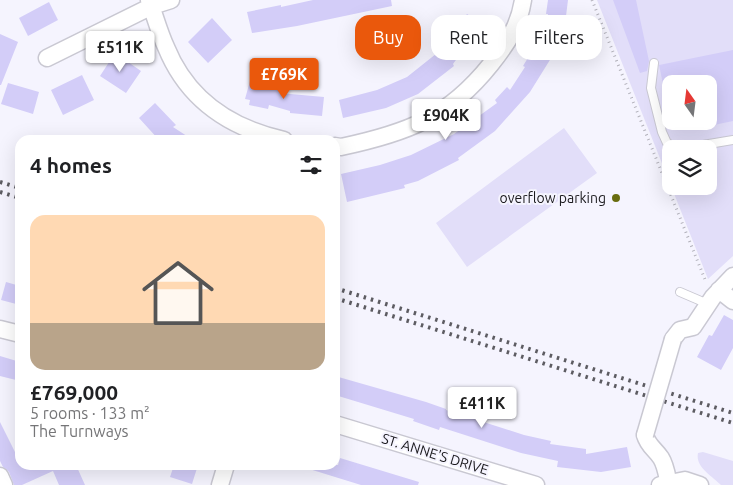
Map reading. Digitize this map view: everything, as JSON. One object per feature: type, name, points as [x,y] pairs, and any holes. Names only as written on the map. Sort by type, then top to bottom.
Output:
[{"type":"street","points":[[47,58],[150,3],[171,0]]},
{"type":"street","points":[[340,147],[391,135],[410,128],[436,115],[469,90],[511,37],[518,23],[523,0]]},
{"type":"street","points":[[150,3],[166,47],[176,68],[189,88],[207,105],[226,118],[269,135]]},
{"type":"street","points":[[700,485],[685,480],[666,484],[664,464],[660,456],[648,444],[645,435],[673,339],[680,330],[693,327],[714,297],[733,276]]},
{"type":"street","points":[[714,297],[733,301]]},
{"type":"street","points":[[0,329],[15,333]]},
{"type":"street","name":"ST. ANNE'S DRIVE","points":[[340,426],[536,485]]},
{"type":"street","points":[[220,485],[224,470]]},
{"type":"street","points":[[0,476],[4,485]]},
{"type":"lane","points":[[654,63],[651,88],[662,132],[667,142],[674,146],[691,147],[733,140]]},
{"type":"lane","points":[[680,292],[714,297]]},
{"type":"path","points":[[592,0],[714,297]]},
{"type":"shaded area","points":[[597,0],[733,0],[733,256],[708,279],[675,195],[717,195],[717,140],[662,140],[662,163]]},
{"type":"shaded area","points":[[564,128],[597,173],[467,267],[436,223]]},
{"type":"shaded area","points":[[703,452],[733,461],[733,485],[721,485],[705,471],[698,458],[698,453]]},
{"type":"building","points":[[313,0],[391,0],[392,6],[297,26],[252,33],[247,12]]},
{"type":"building","points":[[548,0],[568,0],[566,15],[546,14]]},
{"type":"building","points":[[613,0],[636,0],[649,61],[647,71],[640,73]]},
{"type":"building","points":[[49,2],[58,20],[28,36],[19,18]]},
{"type":"building","points":[[212,18],[232,40],[208,63],[188,42]]},
{"type":"building","points":[[0,34],[18,42],[1,85],[0,85]]},
{"type":"building","points":[[733,50],[733,121],[718,124],[718,75],[662,75],[662,79],[659,65]]},
{"type":"building","points":[[115,53],[141,71],[126,93],[100,76]]},
{"type":"building","points":[[431,58],[431,60],[456,60],[453,64],[454,66],[418,94],[386,108],[343,118],[339,100],[377,90],[407,77]]},
{"type":"building","points":[[527,60],[550,60],[530,92],[495,131],[458,158],[459,160],[418,181],[404,185],[405,188],[347,202],[341,174],[380,165],[411,155],[454,134],[497,103],[495,100],[507,87],[510,90],[525,67],[523,66]]},
{"type":"building","points":[[82,75],[94,100],[63,115],[51,90]]},
{"type":"building","points":[[250,81],[280,89],[279,93],[324,97],[322,116],[290,113],[290,111],[269,105],[268,109],[249,105],[250,100],[245,99]]},
{"type":"building","points":[[8,83],[39,92],[33,114],[1,104]]},
{"type":"building","points":[[155,103],[176,125],[173,127],[185,135],[154,135],[139,118]]},
{"type":"building","points":[[6,282],[15,285],[15,304],[1,300]]},
{"type":"building","points":[[724,315],[733,320],[733,348],[721,370],[697,357],[709,335],[712,336]]},
{"type":"building","points":[[0,356],[15,360],[15,380],[0,376]]},
{"type":"building","points":[[340,377],[426,402],[524,435],[551,441],[550,444],[586,449],[586,454],[627,447],[631,467],[601,472],[557,467],[558,461],[521,453],[440,427],[439,430],[413,421],[414,419],[340,397]]},
{"type":"building","points":[[0,422],[15,452],[15,470],[78,470],[85,485],[59,485],[53,471],[22,485],[14,485],[9,472],[0,461]]},
{"type":"building","points":[[340,458],[419,482],[418,485],[361,485],[312,470],[340,470]]},
{"type":"building","points":[[172,470],[196,470],[192,484],[170,477]]},
{"type":"railway","points":[[0,182],[15,186]]},
{"type":"railway","points":[[0,192],[15,196]]},
{"type":"railway","points":[[340,290],[733,413]]},
{"type":"railway","points":[[340,300],[733,423]]},
{"type":"place","name":"overflow parking","points":[[616,198]]}]
